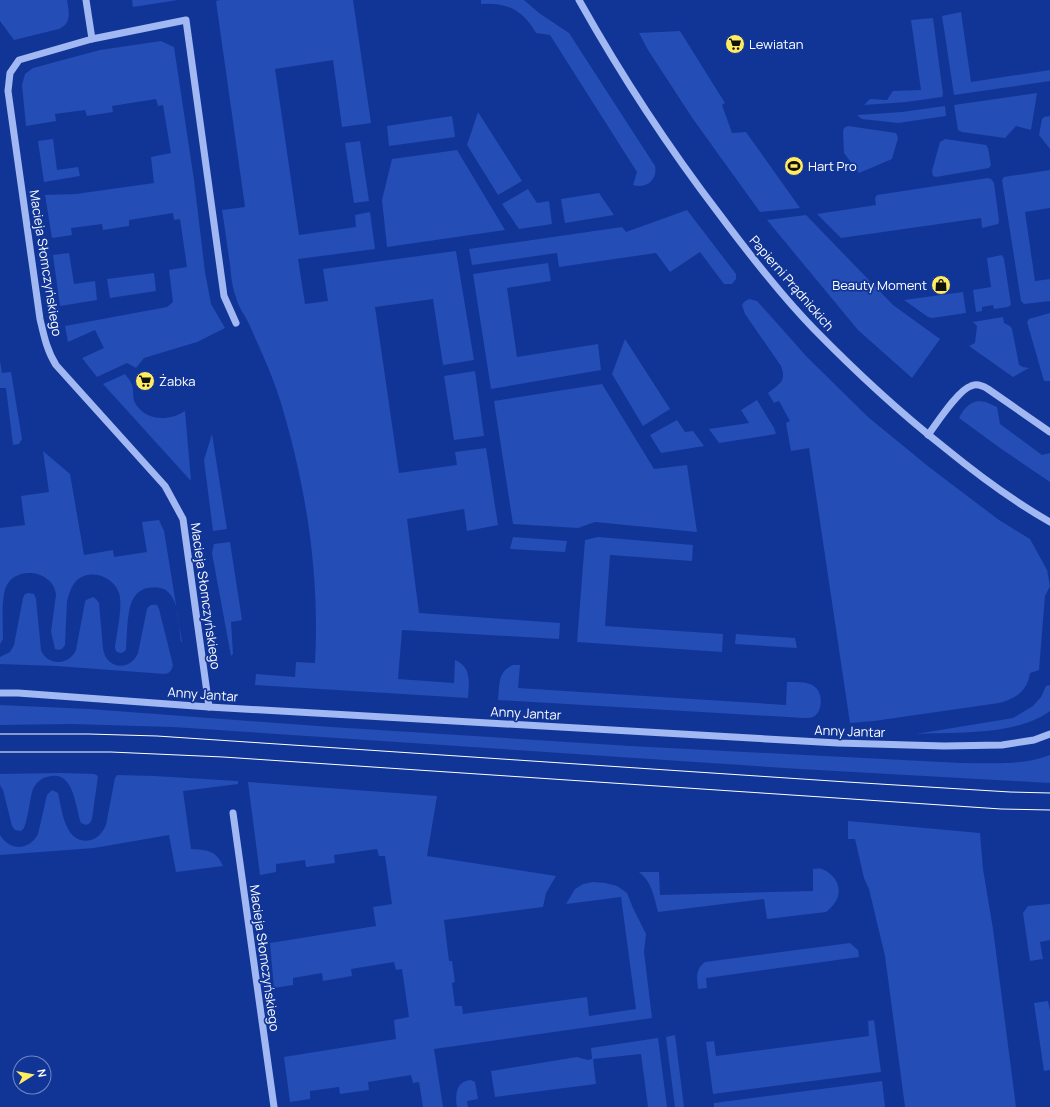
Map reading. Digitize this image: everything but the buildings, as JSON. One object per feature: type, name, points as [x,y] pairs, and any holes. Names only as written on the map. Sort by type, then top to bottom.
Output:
[{"type":"street","points":[[86,0],[92,39]]},
{"type":"street","name":"Papierni Prądnickich","points":[[579,0],[616,64],[688,173],[764,273],[812,327],[856,371],[928,435],[973,470],[1050,522]]},
{"type":"street","name":"Macieja Słomczyńskiego","points":[[209,707],[183,519],[165,486],[54,361],[47,347],[40,319],[8,91],[10,73],[19,60],[92,39],[186,20],[224,296],[236,323]]},
{"type":"street","points":[[928,435],[960,393],[975,385],[982,385],[1050,432]]},
{"type":"street","name":"Anny Jantar","points":[[0,693],[64,696],[209,707],[860,744],[944,746],[1002,745],[1034,740],[1050,734]]},
{"type":"street","name":"Macieja Słomczyńskiego","points":[[233,812],[274,1107]]},
{"type":"shaded area","points":[[0,0],[67,0],[69,13],[68,21],[59,29],[14,40],[0,21]]},
{"type":"shaded area","points":[[132,0],[178,0],[133,7]]},
{"type":"shaded area","points":[[353,0],[371,123],[342,127],[333,60],[275,69],[299,235],[356,227],[355,215],[370,212],[375,249],[298,259],[305,304],[328,301],[323,269],[456,251],[474,360],[443,365],[433,299],[375,307],[399,473],[457,465],[455,452],[486,448],[498,525],[467,531],[464,509],[407,519],[419,613],[560,623],[559,639],[402,630],[398,679],[454,683],[455,660],[467,671],[469,681],[468,698],[255,685],[256,674],[295,677],[296,662],[315,663],[315,596],[313,563],[304,497],[289,432],[280,400],[266,362],[249,324],[238,304],[232,281],[222,210],[245,207],[216,1]]},
{"type":"shaded area","points":[[481,0],[524,0],[539,13],[569,33],[655,166],[655,175],[650,182],[642,186],[633,185],[637,172],[550,35],[536,33],[526,18],[513,9],[499,4],[481,4]]},
{"type":"shaded area","points":[[961,12],[971,82],[1050,70],[1050,81],[954,95],[942,16]]},
{"type":"shaded area","points":[[933,18],[943,94],[942,97],[906,102],[864,105],[870,99],[887,100],[893,91],[921,90],[911,20]]},
{"type":"shaded area","points":[[680,31],[725,103],[722,105],[732,133],[746,132],[800,208],[760,212],[693,119],[648,50],[639,33]]},
{"type":"shaded area","points":[[161,41],[174,47],[194,180],[205,272],[211,304],[225,328],[197,342],[144,358],[136,368],[127,363],[97,377],[82,358],[104,348],[95,330],[68,342],[65,326],[167,307],[173,302],[169,270],[187,267],[180,219],[174,220],[173,213],[129,220],[129,226],[103,230],[102,224],[71,228],[72,235],[52,238],[45,195],[76,194],[154,183],[151,157],[171,153],[163,105],[158,106],[156,99],[112,106],[113,112],[87,116],[85,110],[55,114],[56,121],[26,126],[22,85],[25,74],[33,68],[100,50]]},
{"type":"shaded area","points":[[1037,93],[1031,130],[1016,126],[1005,138],[962,132],[958,130],[954,105]]},
{"type":"shaded area","points":[[945,106],[946,116],[898,123],[862,119],[857,115],[902,112]]},
{"type":"shaded area","points":[[478,112],[522,181],[498,195],[467,145]]},
{"type":"shaded area","points":[[452,116],[455,137],[389,146],[387,126]]},
{"type":"shaded area","points":[[1050,116],[1050,149],[1039,135],[1042,119]]},
{"type":"shaded area","points":[[848,126],[896,133],[898,138],[892,159],[859,173],[844,153],[843,132],[844,128]]},
{"type":"shaded area","points":[[53,139],[57,170],[78,167],[80,176],[44,182],[38,141]]},
{"type":"shaded area","points":[[945,139],[986,145],[988,148],[991,165],[989,168],[936,177],[933,176],[932,171],[940,142]]},
{"type":"shaded area","points":[[360,141],[369,201],[354,203],[345,143]]},
{"type":"shaded area","points":[[457,150],[505,230],[387,247],[382,200],[392,159]]},
{"type":"shaded area","points":[[1050,170],[1050,208],[1025,212],[1035,281],[1050,279],[1050,301],[1024,304],[1021,301],[1002,180],[1004,177]]},
{"type":"shaded area","points":[[988,178],[994,183],[999,221],[998,224],[982,228],[981,218],[841,238],[817,214],[876,205],[875,198],[877,195]]},
{"type":"shaded area","points":[[528,189],[537,203],[549,201],[552,224],[519,229],[502,204]]},
{"type":"shaded area","points":[[599,193],[614,215],[565,223],[561,199]]},
{"type":"shaded area","points":[[687,210],[736,274],[736,279],[732,284],[724,284],[700,252],[670,272],[656,253],[559,267],[557,253],[472,265],[469,249],[622,227],[626,232]]},
{"type":"shaded area","points":[[806,215],[893,305],[940,339],[912,378],[858,330],[767,220]]},
{"type":"shaded area","points":[[69,253],[74,284],[95,281],[97,300],[60,306],[53,255]]},
{"type":"shaded area","points":[[1002,255],[1004,259],[1011,305],[1008,307],[994,309],[993,305],[982,307],[982,311],[976,312],[973,290],[991,287],[987,258]]},
{"type":"shaded area","points":[[548,263],[551,281],[507,288],[517,357],[598,344],[601,370],[491,389],[473,274]]},
{"type":"shaded area","points":[[154,273],[156,291],[110,298],[107,279]]},
{"type":"shaded area","points":[[963,292],[966,313],[932,318],[928,317],[904,300]]},
{"type":"shaded area","points":[[749,299],[757,301],[807,357],[868,417],[929,467],[999,520],[1030,539],[1047,570],[1050,586],[1045,596],[1039,670],[1030,673],[1029,680],[1020,693],[1011,699],[999,703],[874,721],[850,723],[809,448],[791,451],[786,423],[790,421],[779,401],[774,403],[768,393],[779,385],[783,376],[783,371],[745,314],[742,305]]},
{"type":"shaded area","points":[[1050,313],[1050,381],[1044,381],[1027,322],[1029,319]]},
{"type":"shaded area","points":[[1003,317],[1004,323],[1012,329],[1019,365],[1029,368],[1013,377],[969,346],[975,343],[977,326],[973,322]]},
{"type":"shaded area","points":[[625,339],[670,409],[643,426],[612,374]]},
{"type":"shaded area","points":[[0,361],[2,373],[11,372],[22,439],[19,444],[13,445],[6,388],[0,388]]},
{"type":"shaded area","points":[[475,371],[484,436],[454,440],[444,376]]},
{"type":"shaded area","points":[[125,374],[133,389],[135,403],[145,414],[152,417],[165,418],[172,417],[185,411],[191,481],[103,384]]},
{"type":"shaded area","points":[[602,384],[654,469],[687,465],[697,532],[595,522],[578,528],[513,524],[494,401]]},
{"type":"shaded area","points":[[757,400],[776,434],[719,443],[709,429],[749,423],[741,410]]},
{"type":"shaded area","points":[[978,401],[986,402],[997,407],[1000,424],[1042,455],[1050,453],[1050,482],[959,418],[967,407]]},
{"type":"shaded area","points":[[677,420],[685,432],[693,431],[704,446],[661,453],[650,435]]},
{"type":"shaded area","points":[[212,434],[227,529],[213,531],[204,460]]},
{"type":"shaded area","points":[[43,451],[70,474],[84,555],[113,550],[114,557],[147,552],[142,522],[159,520],[164,531],[177,610],[172,596],[166,590],[158,587],[143,589],[138,592],[133,598],[130,606],[126,650],[122,653],[119,653],[115,649],[120,612],[119,593],[112,582],[106,578],[94,575],[82,577],[76,581],[71,588],[67,601],[65,645],[62,649],[58,650],[55,649],[51,632],[56,595],[54,587],[49,580],[34,573],[17,575],[11,580],[4,592],[3,639],[0,644],[0,528],[25,525],[21,496],[49,492]]},
{"type":"shaded area","points":[[513,537],[567,541],[565,552],[510,549]]},
{"type":"shaded area","points":[[598,537],[693,545],[692,561],[610,555],[605,626],[723,634],[722,652],[577,642],[585,540]]},
{"type":"shaded area","points":[[230,542],[242,620],[231,622],[233,654],[231,656],[212,553],[214,544]]},
{"type":"shaded area","points":[[25,594],[34,594],[36,599],[41,650],[48,659],[58,662],[68,659],[76,650],[86,600],[93,597],[99,603],[105,656],[113,664],[119,666],[130,663],[138,653],[147,609],[151,605],[157,605],[173,665],[171,670],[165,674],[56,666],[0,664],[0,657],[10,652],[14,645],[23,598]]},
{"type":"shaded area","points":[[736,634],[795,638],[797,648],[735,644]]},
{"type":"shaded area","points":[[513,665],[520,665],[518,688],[786,705],[787,682],[798,682],[815,687],[819,692],[821,704],[816,715],[804,718],[498,700],[499,684],[502,675],[504,671]]},
{"type":"shaded area","points":[[1050,685],[1050,711],[1036,719],[1020,725],[986,731],[916,734],[1013,718],[1033,706],[1041,697],[1046,686]]},
{"type":"shaded area","points":[[0,705],[89,709],[331,727],[630,746],[961,763],[1017,762],[1039,759],[1050,755],[1050,783],[800,769],[173,727],[71,724],[0,725]]},
{"type":"shaded area","points":[[0,774],[94,774],[98,776],[92,819],[90,823],[86,825],[81,823],[72,790],[63,778],[56,776],[43,778],[39,781],[33,789],[24,828],[21,831],[15,830],[12,826],[3,790],[0,785]]},
{"type":"shaded area","points":[[117,775],[238,781],[238,784],[183,791],[191,849],[202,850],[214,854],[223,866],[176,872],[169,835],[94,848],[0,855],[0,835],[9,844],[19,847],[30,844],[34,840],[38,834],[47,795],[52,790],[58,793],[66,825],[75,838],[91,840],[96,838],[106,825],[115,778]]},
{"type":"shaded area","points":[[248,782],[437,796],[427,856],[556,876],[546,893],[543,907],[444,920],[449,961],[452,961],[455,982],[452,983],[455,1006],[462,1006],[463,1014],[587,997],[589,1016],[636,1009],[621,897],[566,904],[575,889],[583,884],[593,882],[617,886],[627,893],[646,934],[644,952],[652,1018],[434,1049],[443,1107],[423,1107],[419,1082],[413,1083],[411,1075],[368,1082],[369,1090],[340,1094],[339,1087],[310,1091],[310,1099],[290,1102],[284,1057],[396,1039],[394,1020],[409,1017],[402,969],[396,970],[394,962],[351,969],[352,976],[323,981],[322,973],[293,978],[293,985],[274,988],[270,943],[376,926],[373,907],[392,904],[385,856],[379,856],[377,849],[334,855],[335,863],[306,867],[305,860],[276,864],[276,872],[260,875]]},
{"type":"shaded area","points":[[848,821],[980,833],[983,869],[993,929],[1016,1107],[905,1107],[885,956],[855,839],[848,839]]},
{"type":"shaded area","points":[[813,869],[824,870],[835,879],[839,893],[836,901],[830,909],[826,912],[767,919],[764,899],[658,912],[650,885],[639,872],[659,872],[660,895],[813,891]]},
{"type":"shaded area","points":[[1050,904],[1050,940],[1040,942],[1043,959],[1030,961],[1023,913],[1028,906]]},
{"type":"shaded area","points":[[850,943],[858,950],[859,957],[706,978],[707,988],[698,989],[698,971],[705,962]]},
{"type":"shaded area","points":[[1048,1001],[1050,1011],[1050,1070],[1044,1071],[1034,1003]]},
{"type":"shaded area","points":[[874,1020],[881,1072],[713,1094],[706,1042],[714,1041],[716,1056],[869,1036],[868,1021]]},
{"type":"shaded area","points":[[675,1035],[684,1107],[675,1107],[666,1037]]},
{"type":"shaded area","points":[[658,1038],[667,1107],[648,1107],[641,1054],[593,1059],[596,1084],[495,1097],[491,1071],[577,1057],[588,1060],[592,1059],[591,1048]]},
{"type":"shaded area","points":[[471,1080],[475,1082],[478,1099],[467,1101],[468,1107],[457,1107],[456,1098],[459,1086],[466,1081]]},
{"type":"shaded area","points":[[882,1081],[885,1107],[714,1107],[714,1103]]},
{"type":"tram line","points":[[0,734],[157,736],[847,782],[1050,793]]},
{"type":"tram line","points":[[0,752],[111,752],[223,757],[1001,809],[1050,810]]},
{"type":"place","name":"Lewiatan","points":[[735,44]]},
{"type":"place","name":"Hart Pro","points":[[794,166]]},
{"type":"place","name":"Beauty Moment","points":[[941,285]]},
{"type":"place","name":"Żabka","points":[[145,381]]}]
